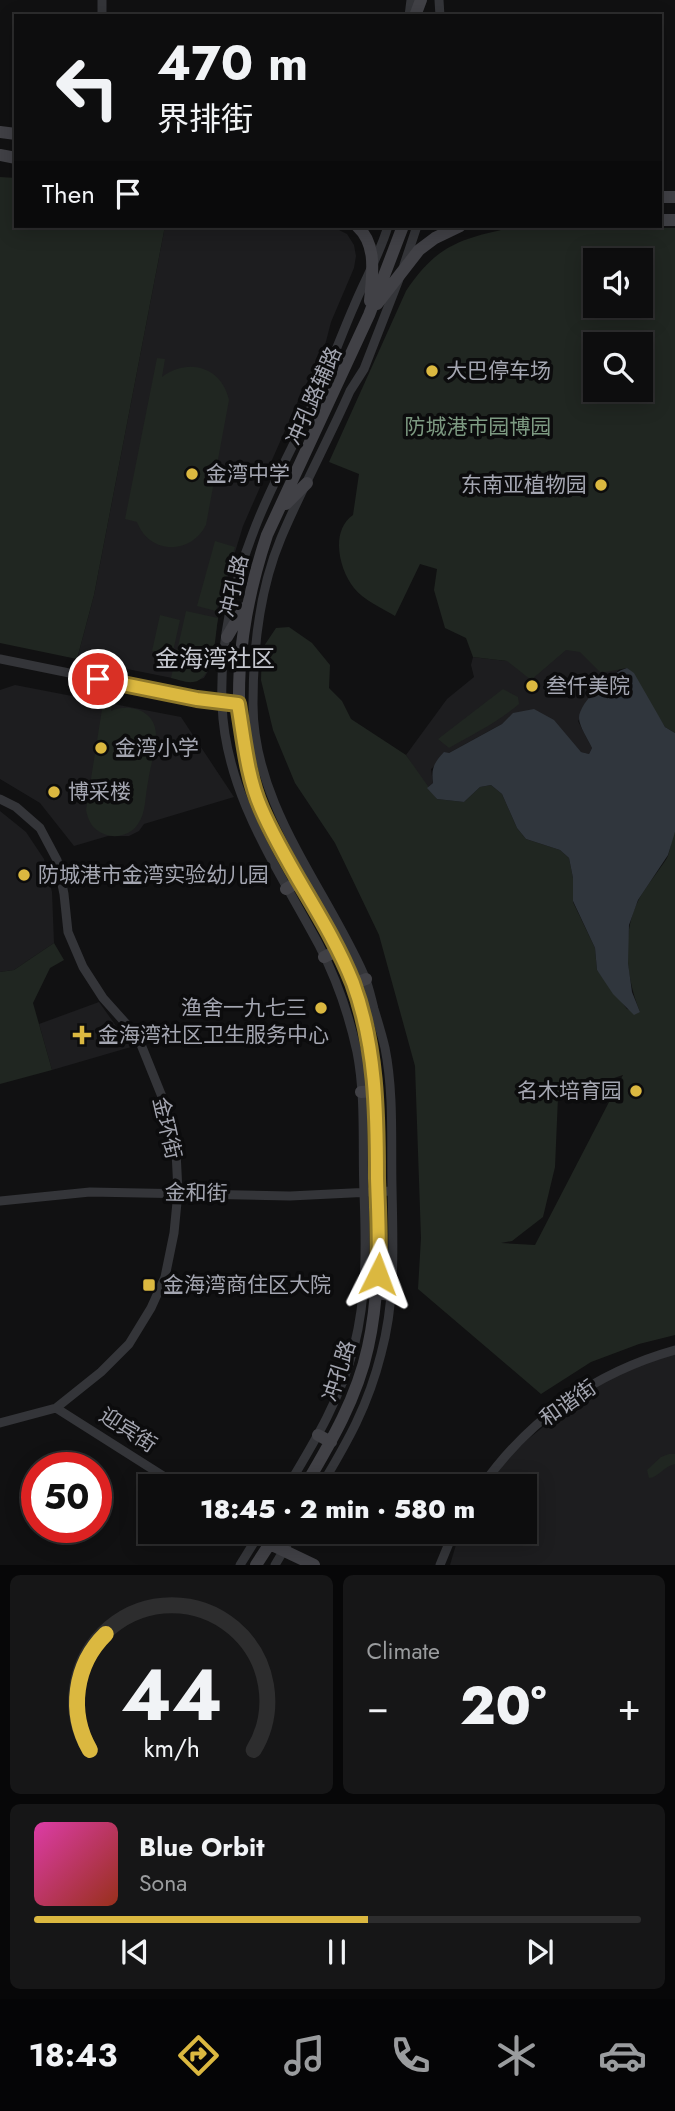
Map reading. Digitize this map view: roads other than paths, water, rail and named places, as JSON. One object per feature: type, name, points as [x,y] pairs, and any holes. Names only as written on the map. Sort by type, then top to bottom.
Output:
[{"type":"main road","points":[[359,228],[364,232],[370,248],[372,265],[369,315]]},
{"type":"main road","name":"冲孔路","points":[[312,1474],[341,1425],[368,1349],[377,1293],[380,1237],[372,1051],[353,984],[260,807],[248,767],[238,704],[242,641],[256,569],[278,512],[369,315],[402,228]]},
{"type":"main road","points":[[369,315],[419,250],[456,228]]},
{"type":"main road","points":[[278,512],[307,483]]},
{"type":"main road","points":[[226,637],[248,602]]},
{"type":"main road","points":[[286,889],[298,882]]},
{"type":"main road","points":[[324,957],[337,951]]},
{"type":"main road","points":[[353,984],[366,979]]},
{"type":"main road","points":[[361,1092],[375,1091]]},
{"type":"main road","points":[[377,1293],[391,1295]]},
{"type":"main road","points":[[318,1435],[331,1442]]},
{"type":"main road","points":[[257,1565],[270,1544],[314,1565]]},
{"type":"street","name":"冲孔路辅路","points":[[295,1474],[328,1419],[343,1382],[354,1345],[363,1292],[366,1237],[358,1054],[339,989],[247,812],[225,734],[222,703],[226,637],[231,600],[254,530],[324,380],[387,228]]},
{"type":"street","name":"冲孔路辅路","points":[[328,1474],[354,1431],[382,1352],[391,1295],[394,1237],[391,1112],[385,1049],[366,979],[344,932],[310,875],[273,802],[256,732],[253,705],[257,642],[270,572],[280,540],[349,391],[364,369],[416,228]]},
{"type":"street","points":[[0,659],[222,703],[253,705]]},
{"type":"street","name":"金环街","points":[[0,799],[16,807],[40,828],[57,860],[68,932],[83,967],[103,998],[138,1037],[167,1109],[176,1151],[178,1192],[174,1233],[165,1277],[151,1308],[129,1344],[101,1372],[56,1408],[0,1423]]},
{"type":"street","name":"金和街","points":[[0,1201],[90,1192],[290,1196],[392,1191]]},
{"type":"street","name":"和谐街","points":[[492,1474],[520,1438],[590,1384],[638,1361],[675,1350]]},
{"type":"street","name":"迎宾街","points":[[56,1408],[160,1474]]},
{"type":"street","points":[[240,1565],[250,1544]]},
{"type":"street","points":[[275,1565],[288,1544]]},
{"type":"street","points":[[440,1565],[449,1544]]},
{"type":"place","name":"大巴停车场","points":[[432,371]]},
{"type":"place","name":"金湾中学","points":[[192,474]]},
{"type":"place","name":"东南亚植物园","points":[[601,485]]},
{"type":"place","name":"叁仟美院","points":[[532,686]]},
{"type":"place","name":"金湾小学","points":[[101,748]]},
{"type":"place","name":"博采楼","points":[[54,792]]},
{"type":"place","name":"防城港市金湾实验幼儿园","points":[[24,875]]},
{"type":"place","name":"渔舍一九七三","points":[[321,1008]]},
{"type":"place","name":"金海湾社区卫生服务中心","points":[[82,1035]]},
{"type":"place","name":"名木培育园","points":[[636,1091]]},
{"type":"place","name":"金海湾商住区大院","points":[[149,1285]]},
{"type":"district","name":"金海湾社区","points":[[215,658]]},
{"type":"park label","name":"防城港市园博园","points":[[478,427]]}]
